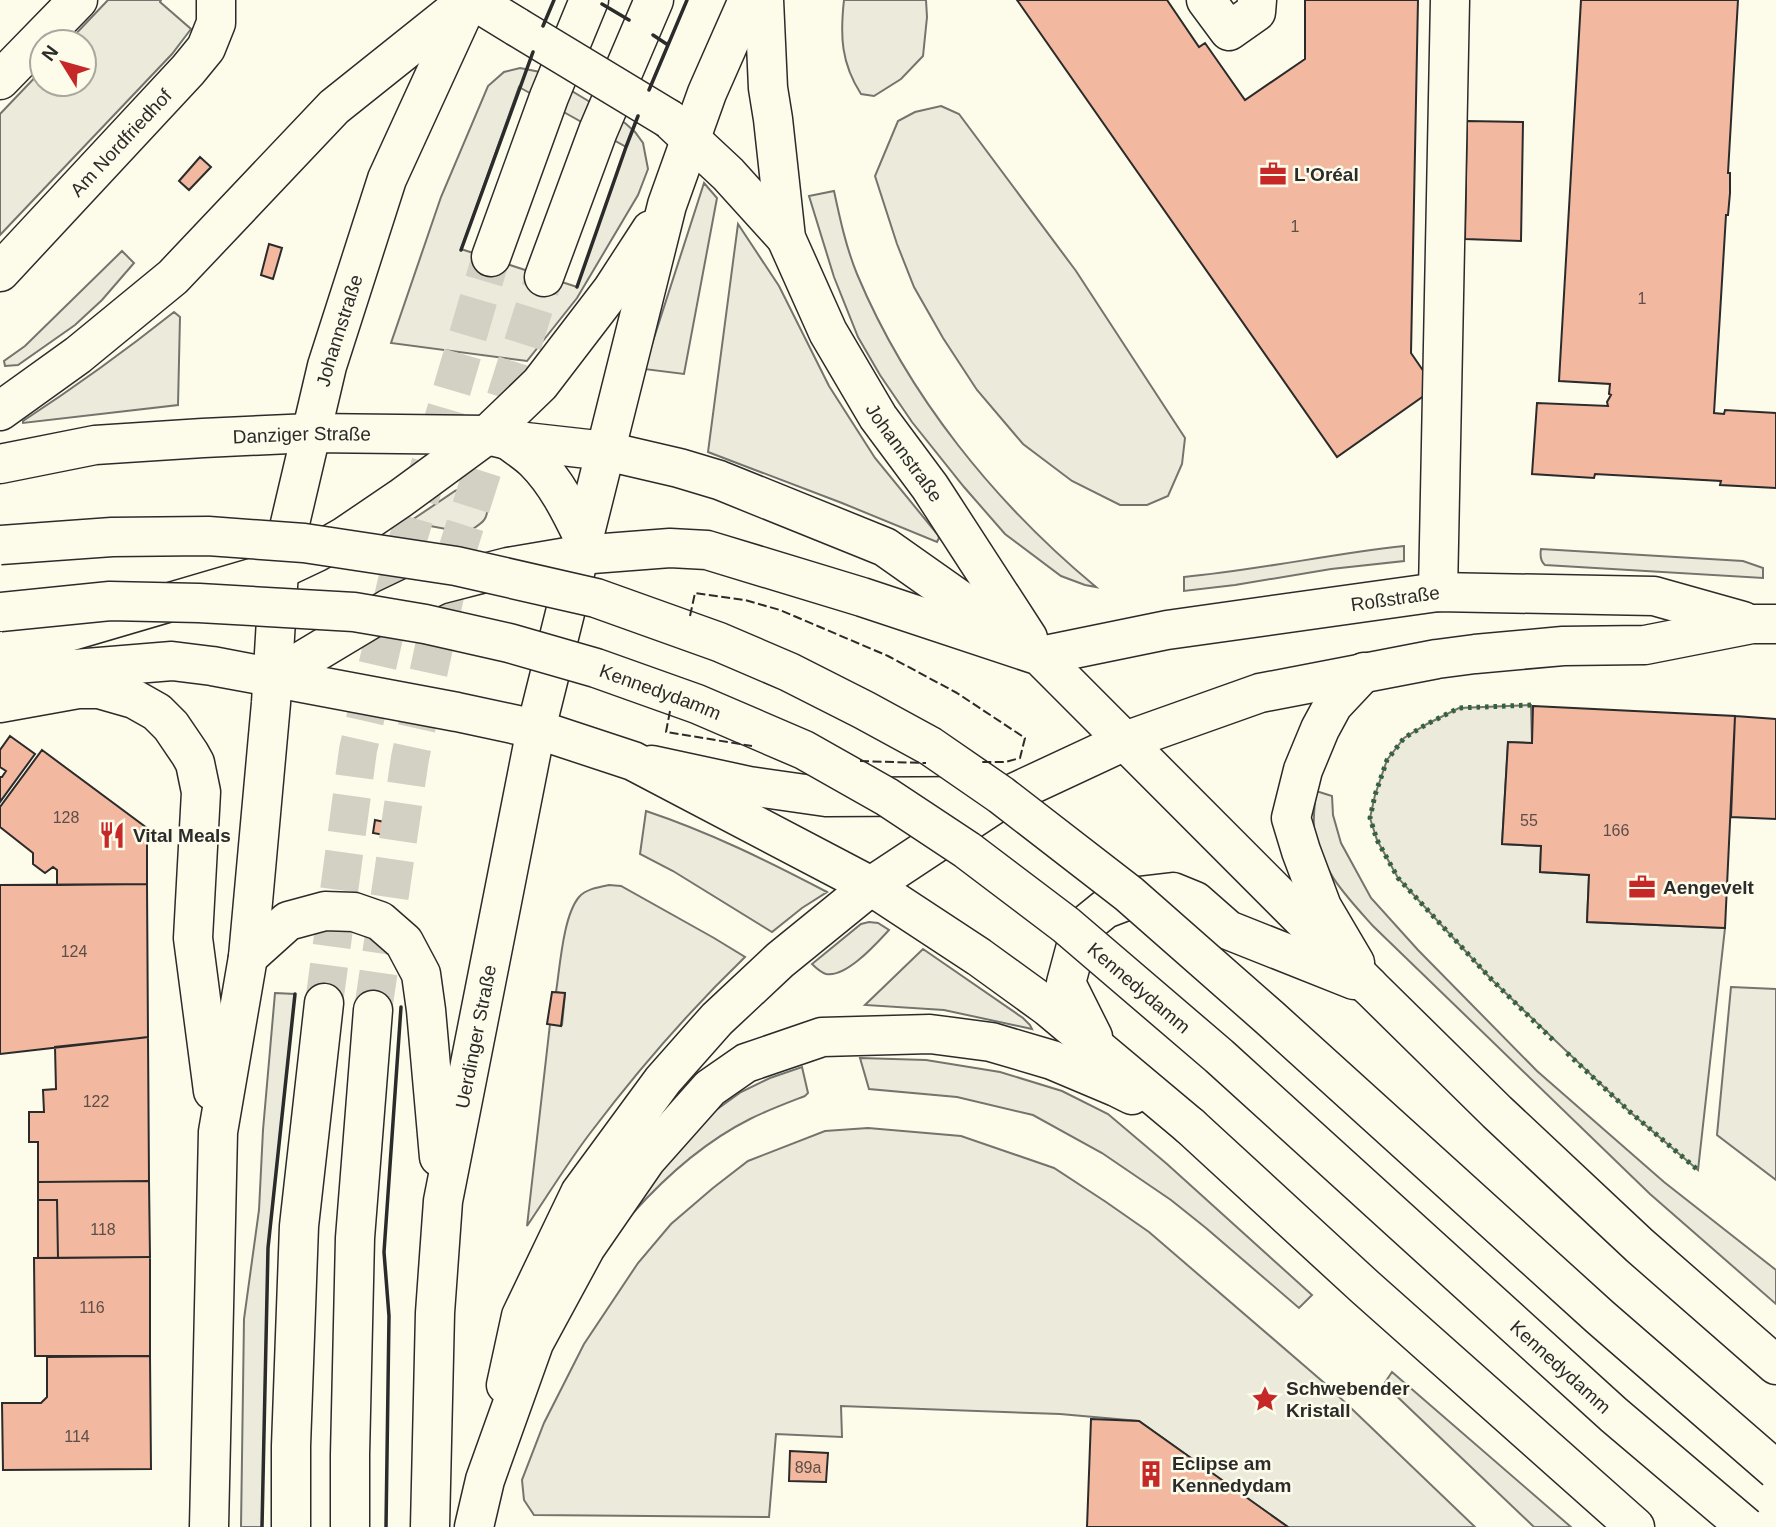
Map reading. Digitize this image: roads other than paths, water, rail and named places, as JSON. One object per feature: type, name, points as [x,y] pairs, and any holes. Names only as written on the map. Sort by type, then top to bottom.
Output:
[{"type":"main road","points":[[0,80],[78,0]]},
{"type":"main road","name":"Am Nordfriedhof","points":[[0,272],[206,48],[216,23],[216,0]]},
{"type":"main road","points":[[0,411],[78,355],[173,277],[334,107],[470,0]]},
{"type":"main road","name":"Johannstraße","points":[[273,678],[279,570],[327,366],[387,179],[470,0],[680,128],[728,174],[786,238]]},
{"type":"main road","points":[[491,257],[549,97],[590,0]]},
{"type":"main road","points":[[544,277],[598,131],[654,0]]},
{"type":"main road","points":[[581,546],[667,205],[680,128],[707,93],[748,0]]},
{"type":"main road","name":"Johannstraße","points":[[764,0],[768,88],[786,238],[828,332],[877,417],[930,487],[1040,656]]},
{"type":"main road","points":[[1206,0],[1229,31],[1256,12],[1257,0]]},
{"type":"main road","points":[[1438,592],[1450,0]]},
{"type":"main road","points":[[0,652],[279,570],[345,536],[497,438],[612,290],[667,205]]},
{"type":"main road","name":"Danziger Straße","points":[[0,464],[95,445],[311,433],[497,438],[606,452]]},
{"type":"main road","points":[[497,438],[535,461],[554,484],[569,508],[581,546]]},
{"type":"main road","points":[[606,452],[719,480],[885,547],[1040,656],[1497,1112],[1640,1247],[1776,1365]]},
{"type":"main road","points":[[0,545],[112,537],[208,536],[304,543],[456,566],[596,598],[719,642],[789,672],[864,710],[930,746],[1001,795],[1129,894],[1600,1317],[1776,1470]]},
{"type":"main road","points":[[273,678],[388,609],[438,585],[581,546],[707,550],[862,597],[1040,656]]},
{"type":"main road","name":"Uerdinger Straße","points":[[430,1527],[435,1313],[443,1201],[536,730],[581,546]]},
{"type":"main road","name":"Roßstraße","points":[[1040,656],[1167,630],[1438,592],[1654,596],[1764,624]]},
{"type":"main road","name":"Kennedydamm","points":[[0,612],[110,601],[199,603],[354,612],[425,624],[509,642],[596,668],[697,704],[804,750],[887,797],[967,850],[1066,925],[1219,1056],[1614,1415],[1746,1527]]},
{"type":"main road","name":"Roßstraße","points":[[871,886],[1007,796],[1125,741],[1260,693],[1475,653],[1563,646],[1645,645],[1764,624]]},
{"type":"main road","points":[[0,675],[172,661],[212,666],[457,712],[536,730],[633,761],[750,786],[826,797],[1007,796]]},
{"type":"main road","points":[[1364,672],[1333,705],[1320,729],[1303,769],[1292,818],[1322,907],[1369,986]]},
{"type":"main road","points":[[209,1527],[218,1132],[247,957],[273,678]]},
{"type":"main road","points":[[0,703],[99,689],[134,699],[157,712],[171,726],[190,754],[201,792],[193,938],[218,1132]]},
{"type":"main road","points":[[633,761],[871,886],[979,957],[1048,1007],[1190,1126],[1365,1287],[1635,1527]]},
{"type":"main road","points":[[474,1527],[521,1316],[580,1192],[663,1080],[717,1019],[780,960],[871,886]]},
{"type":"main road","points":[[1099,1050],[1066,983],[1077,942],[1089,922],[1105,909],[1139,896],[1173,892],[1195,901],[1228,930],[1369,986]]},
{"type":"main road","points":[[247,957],[288,921],[326,911],[354,912],[380,921],[404,942],[421,974],[425,998],[443,1201]]},
{"type":"main road","points":[[292,1527],[291,1446],[299,1226],[324,1003]]},
{"type":"main road","points":[[351,1527],[355,1238],[373,1010]]},
{"type":"main road","points":[[485,1480],[534,1343],[586,1247],[646,1160],[710,1088],[746,1063],[822,1037],[930,1034],[991,1042],[1052,1060],[1104,1081],[1190,1126]]},
{"type":"tunnel","points":[[324,1003],[358,750],[401,563],[491,257]]},
{"type":"tunnel","points":[[373,1010],[410,758],[450,573],[544,277]]},
{"type":"place","name":"L'Oréal","points":[[1273,174]]},
{"type":"place","name":"Vital Meals","points":[[112,835]]},
{"type":"place","name":"Aengevelt","points":[[1642,887]]},
{"type":"place","name":"Schwebender Kristall","points":[[1265,1399]]},
{"type":"place","name":"Eclipse am Kennedydam","points":[[1151,1474]]}]
